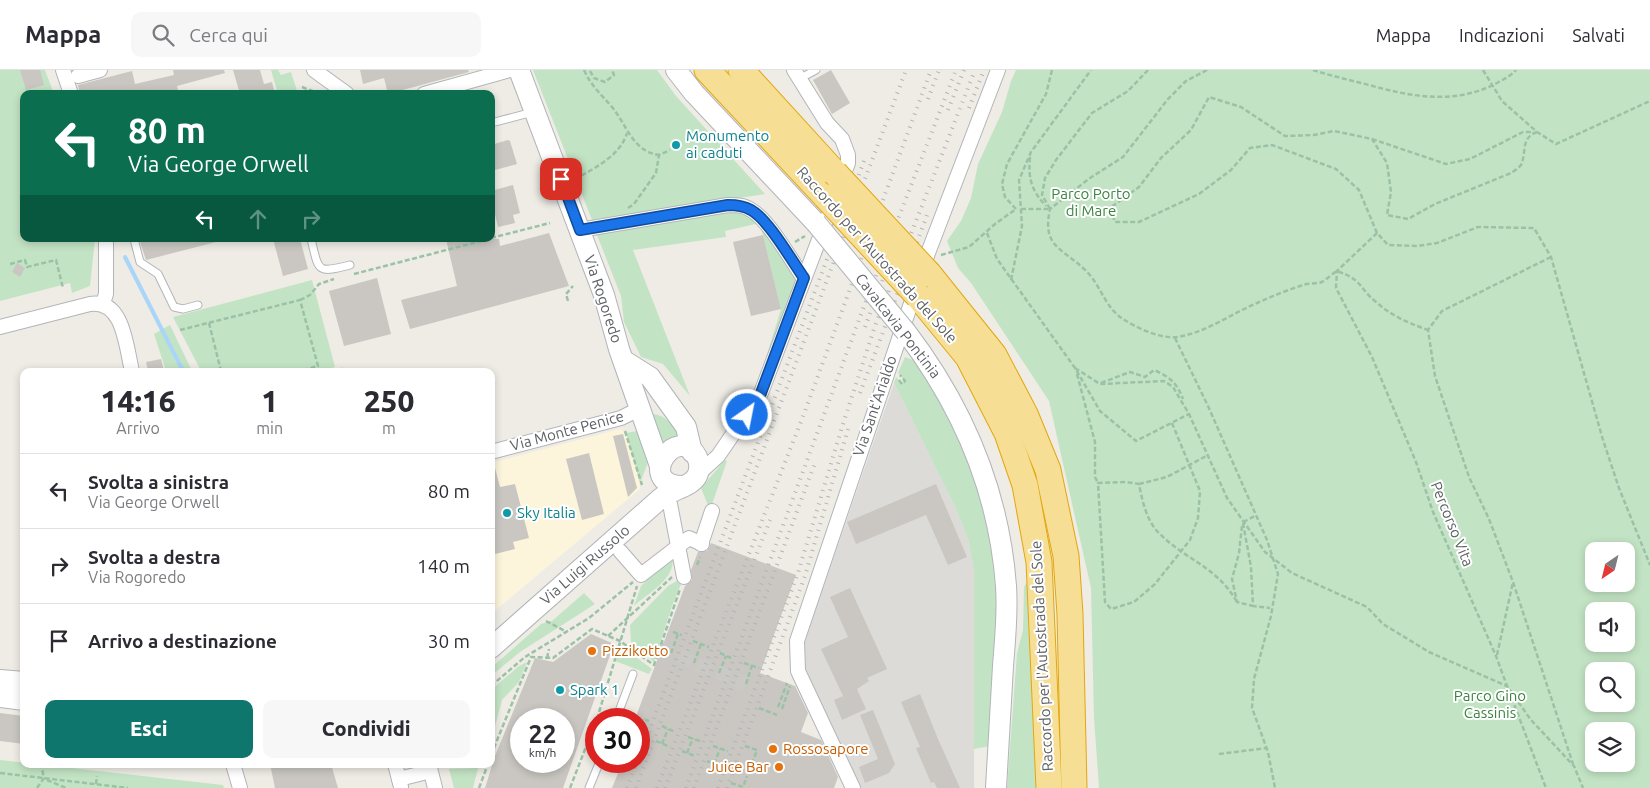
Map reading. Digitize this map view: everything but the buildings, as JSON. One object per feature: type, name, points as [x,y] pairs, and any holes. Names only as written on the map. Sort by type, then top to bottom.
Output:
[{"type":"highway","name":"Raccordo per l'Autostrada del Sole","points":[[707,70],[918,296],[968,357],[1007,433],[1025,485],[1039,562],[1049,788]]},
{"type":"highway","name":"Raccordo per l'Autostrada del Sole","points":[[741,70],[835,173],[929,264],[994,355],[1025,414],[1048,470],[1066,556],[1070,614],[1074,788]]},
{"type":"street","points":[[63,70],[70,90]]},
{"type":"street","points":[[78,76],[100,70]]},
{"type":"street","points":[[438,90],[510,70]]},
{"type":"street","name":"Via Rogoredo","points":[[519,70],[604,295],[623,360],[660,467]]},
{"type":"street","name":"Cavalcavia Pontinia","points":[[676,70],[694,93],[816,223],[906,332],[937,375],[963,423],[986,481],[999,531],[1006,588],[1006,625],[996,788]]},
{"type":"street","name":"Via Sant'Arialdo","points":[[851,786],[798,671],[796,649],[800,630],[998,70]]},
{"type":"street","points":[[316,71],[342,90]]},
{"type":"street","points":[[690,481],[699,463],[692,452],[687,448],[674,448],[664,455],[660,467],[665,479],[670,484],[690,481],[718,456],[757,400],[848,163],[848,155],[842,139],[827,123],[797,74]]},
{"type":"street","points":[[580,230],[728,205],[740,205],[750,209],[764,221],[804,278]]},
{"type":"street","points":[[103,303],[106,294],[106,242]]},
{"type":"street","points":[[0,327],[90,304],[103,303],[115,312],[131,368]]},
{"type":"street","name":"Via Rogoredo","points":[[623,360],[650,377],[682,420],[691,440],[692,452]]},
{"type":"street","points":[[641,408],[660,407],[682,420]]},
{"type":"street","name":"Via Monte Penice","points":[[495,451],[621,418],[641,408]]},
{"type":"street","name":"Via Luigi Russolo","points":[[495,627],[643,498],[653,486],[660,467]]},
{"type":"street","name":"Via Luigi Russolo","points":[[495,644],[661,498],[690,481]]},
{"type":"street","points":[[670,504],[683,573]]},
{"type":"street","points":[[620,551],[641,575],[689,538],[701,544],[712,511]]},
{"type":"street","points":[[0,680],[20,682]]},
{"type":"street","points":[[0,698],[20,700]]},
{"type":"street","points":[[234,768],[240,788]]},
{"type":"street","points":[[395,768],[400,783],[428,768],[435,788]]},
{"type":"lane","points":[[797,74],[816,70]]},
{"type":"lane","points":[[495,122],[535,112]]},
{"type":"lane","points":[[135,242],[140,262],[158,274],[174,307],[182,309],[198,304]]},
{"type":"lane","points":[[312,242],[317,264],[321,269],[327,270],[350,265]]},
{"type":"lane","points":[[620,708],[633,674]]},
{"type":"lane","points":[[590,788],[596,773]]},
{"type":"path","points":[[612,70],[614,75],[605,82],[594,78],[590,71],[585,71],[592,87],[613,109],[628,133],[642,148],[659,155],[670,150]]},
{"type":"path","points":[[1016,209],[1006,197],[1002,184],[1007,164],[1046,94],[1052,70]]},
{"type":"path","points":[[1011,281],[1022,226],[1019,180],[1030,153],[1047,127],[1091,70]]},
{"type":"path","points":[[1148,70],[1128,91],[1092,113],[1056,160],[1045,178],[1042,195],[1050,209],[1046,226],[1048,236],[1056,246],[1085,269],[1096,283],[1109,308],[1123,319],[1148,332],[1175,337],[1199,331],[1257,303],[1305,284],[1321,282],[1337,271],[1377,233]]},
{"type":"path","points":[[929,264],[930,257],[970,247],[1016,209],[1050,209],[1090,178],[1123,158],[1174,93],[1186,81],[1207,70]]},
{"type":"path","points":[[1313,70],[1397,94],[1421,98],[1460,96],[1494,84],[1516,70]]},
{"type":"path","points":[[1483,70],[1494,84],[1502,101],[1537,132],[1556,144],[1650,102]]},
{"type":"path","points":[[302,87],[310,90]]},
{"type":"path","points":[[1537,132],[1523,132],[1470,159],[1446,164],[1372,138],[1334,131],[1314,135],[1285,136],[1241,107],[1209,97],[1191,130],[1161,158],[1139,187],[1110,208],[1115,222],[1139,222],[1199,194],[1231,170],[1250,148],[1272,145],[1336,169],[1359,190],[1377,233],[1388,245],[1418,246],[1437,243],[1478,227],[1534,228],[1551,257],[1603,440],[1619,488],[1650,565]]},
{"type":"path","points":[[1372,138],[1387,163],[1391,192],[1387,215],[1408,219],[1435,204],[1511,173],[1521,165],[1525,142],[1531,134],[1537,132]]},
{"type":"path","points":[[572,181],[608,159],[623,143],[628,133]]},
{"type":"path","points":[[1030,153],[1028,176],[1035,194],[1050,209]]},
{"type":"path","points":[[625,210],[634,204],[656,173],[659,155]]},
{"type":"path","points":[[495,237],[550,223]]},
{"type":"path","points":[[987,233],[997,259],[1075,368],[1100,411],[1136,441],[1190,414]]},
{"type":"path","points":[[350,275],[475,242]]},
{"type":"path","points":[[1551,257],[1442,311],[1428,330],[1435,376],[1469,476],[1489,519],[1513,582],[1583,788]]},
{"type":"path","points":[[10,264],[25,260],[27,267],[56,260],[63,288]]},
{"type":"path","points":[[1337,271],[1355,277],[1375,302],[1398,319],[1428,330]]},
{"type":"path","name":"Percorso Vita","points":[[1337,271],[1336,288],[1372,357],[1416,462],[1433,512],[1496,656],[1546,788]]},
{"type":"path","points":[[180,330],[300,300],[310,295],[319,284],[340,278]]},
{"type":"path","points":[[568,301],[566,294],[573,286]]},
{"type":"path","points":[[300,300],[318,366],[311,368]]},
{"type":"path","points":[[209,323],[220,368]]},
{"type":"path","points":[[1175,337],[1182,347],[1208,406],[1274,559],[1278,574],[1270,608],[1271,616],[1254,679],[1252,708],[1267,748],[1275,788]]},
{"type":"path","points":[[1075,368],[1100,384],[1164,381],[1173,387],[1190,414],[1227,498],[1265,552],[1292,573],[1367,607],[1383,624],[1429,652],[1507,686],[1531,720],[1574,766]]},
{"type":"path","points":[[1075,368],[1095,442],[1105,602],[1111,609],[1134,602],[1155,584],[1190,540],[1198,518],[1200,491],[1188,466],[1172,423]]},
{"type":"path","points":[[1100,384],[1130,372],[1144,377],[1154,370],[1170,376],[1178,386],[1184,404]]},
{"type":"path","points":[[625,431],[642,485]]},
{"type":"path","points":[[1098,483],[1126,482],[1139,484],[1166,477],[1208,455]]},
{"type":"path","points":[[1139,484],[1141,496],[1156,530],[1182,552],[1218,576],[1237,602],[1270,608]]},
{"type":"path","points":[[1243,522],[1255,516]]},
{"type":"path","points":[[1237,602],[1232,579],[1239,553],[1243,522]]},
{"type":"path","points":[[1243,522],[1251,568],[1253,606]]},
{"type":"path","points":[[608,636],[683,573]]},
{"type":"path","points":[[495,745],[531,657],[553,658],[592,629],[620,641],[654,665],[683,573]]},
{"type":"path","points":[[600,708],[641,575]]},
{"type":"path","points":[[495,683],[525,657],[600,610],[641,575]]},
{"type":"path","points":[[1496,656],[1513,582]]},
{"type":"path","points":[[546,621],[566,632]]},
{"type":"path","points":[[673,632],[682,635]]},
{"type":"path","points":[[671,653],[678,634]]},
{"type":"path","points":[[693,641],[709,647]]},
{"type":"path","points":[[694,663],[701,644]]},
{"type":"path","points":[[547,658],[549,649]]},
{"type":"path","points":[[720,653],[732,658]]},
{"type":"path","points":[[719,673],[726,656]]},
{"type":"path","points":[[744,663],[759,668]]},
{"type":"path","points":[[746,684],[752,665]]},
{"type":"path","points":[[787,683],[780,708],[791,685]]},
{"type":"path","points":[[759,708],[777,715]]},
{"type":"path","points":[[662,726],[675,732]]},
{"type":"path","points":[[662,744],[668,729]]},
{"type":"path","points":[[688,737],[700,741]]},
{"type":"path","points":[[687,753],[693,738]]},
{"type":"path","points":[[656,741],[670,746]]},
{"type":"path","points":[[713,746],[728,751]]},
{"type":"path","points":[[745,746],[757,750],[753,762]]},
{"type":"path","points":[[1219,754],[1267,748]]},
{"type":"path","points":[[570,788],[585,749]]},
{"type":"path","points":[[714,764],[720,749]]},
{"type":"path","points":[[682,751],[695,756]]},
{"type":"path","points":[[707,761],[722,767]]},
{"type":"path","points":[[37,788],[44,778],[42,768]]},
{"type":"path","points":[[479,788],[486,768]]},
{"type":"path","points":[[0,774],[128,788]]},
{"type":"path","points":[[96,784],[97,776]]},
{"type":"path","points":[[731,784],[743,787],[747,776]]},
{"type":"path","points":[[44,778],[65,788]]},
{"type":"shaded area","points":[[894,383],[955,507],[968,539],[974,570],[974,788],[857,788],[800,655]]},
{"type":"shaded area","points":[[620,429],[626,433],[640,489],[495,611],[495,462]]},
{"type":"green space","points":[[0,70],[45,70],[52,90],[20,90],[20,242],[95,242],[90,286],[72,293],[70,283],[0,301]]},
{"type":"green space","points":[[271,70],[278,70],[281,75],[291,72],[297,90],[277,90]]},
{"type":"green space","points":[[533,70],[657,70],[676,96],[765,194],[592,220]]},
{"type":"green space","points":[[1016,70],[1650,70],[1650,788],[1099,788],[1094,718],[1091,588],[1049,401],[971,283],[958,268],[947,241],[961,221],[971,198],[978,164],[1002,112]]},
{"type":"green space","points":[[729,208],[742,209],[759,220],[798,277],[755,393],[781,309],[760,223],[725,231],[726,237],[633,250],[690,396],[663,364],[641,357],[624,322],[621,296],[595,230]]},
{"type":"green space","points":[[312,280],[335,367],[199,368],[173,317]]},
{"type":"green space","points":[[170,325],[191,368],[165,368],[154,334]]},
{"type":"green space","points":[[905,357],[916,361],[943,398],[990,519],[998,580],[999,629],[990,746],[974,749],[974,570],[968,539],[955,507],[894,383],[896,377],[902,383],[905,381],[898,373]]},
{"type":"green space","points":[[650,414],[664,418],[681,437],[662,445]]},
{"type":"green space","points":[[637,431],[649,460],[640,483],[626,433]]},
{"type":"green space","points":[[725,460],[727,461],[710,510],[701,488]]},
{"type":"green space","points":[[672,557],[673,564],[666,578],[634,606],[641,586]]},
{"type":"green space","points":[[1032,575],[1043,788],[1007,788],[1017,653],[1023,630],[1024,587]]},
{"type":"green space","points":[[684,577],[672,606],[654,662],[631,642],[630,625],[668,586]]},
{"type":"green space","points":[[584,593],[595,604],[520,652],[495,673],[495,664],[541,624],[552,621]]},
{"type":"green space","points":[[633,655],[652,669],[649,674],[615,661],[618,656],[623,658]]},
{"type":"green space","points":[[527,662],[519,682],[502,700],[495,726],[495,687],[519,666]]},
{"type":"green space","points":[[0,760],[20,762],[20,768],[71,768],[223,785],[224,788],[0,788]]},
{"type":"green space","points":[[478,768],[473,788],[454,788],[449,769]]},
{"type":"waterway","points":[[125,257],[181,368]]},
{"type":"tunnel","points":[[659,648],[746,684]]},
{"type":"railway","points":[[636,788],[906,70]]},
{"type":"railway","points":[[657,788],[802,419],[931,70]]},
{"type":"railway","points":[[928,99],[939,70]]},
{"type":"railway","points":[[686,788],[863,309],[956,70]]},
{"type":"railway","points":[[948,110],[964,70]]},
{"type":"railway","points":[[718,788],[798,573],[875,326],[975,70]]},
{"type":"railway","points":[[969,108],[984,70]]},
{"type":"railway","points":[[650,729],[864,161]]},
{"type":"railway","points":[[860,393],[929,210]]},
{"type":"railway","points":[[865,327],[894,250]]},
{"type":"railway","points":[[727,788],[805,576],[849,426]]},
{"type":"railway","points":[[694,788],[815,463]]},
{"type":"railway","points":[[665,788],[770,520]]},
{"type":"railway","points":[[627,788],[633,773]]},
{"type":"place","name":"Monumento ai caduti","points":[[676,145]]},
{"type":"place","name":"Sky Italia","points":[[507,513]]},
{"type":"place","name":"Pizzikotto","points":[[592,651]]},
{"type":"place","name":"Spark 1","points":[[560,690]]},
{"type":"place","name":"Rossosapore","points":[[773,749]]},
{"type":"place","name":"Juice Bar","points":[[779,767]]},
{"type":"route","points":[[561,179],[580,230],[728,205],[740,205],[750,209],[764,221],[804,278],[761,393],[747,415]]},
{"type":"park label","name":"Parco Porto di Mare","points":[[1091,202]]},
{"type":"park label","name":"Parco Gino Cassinis","points":[[1490,704]]}]
